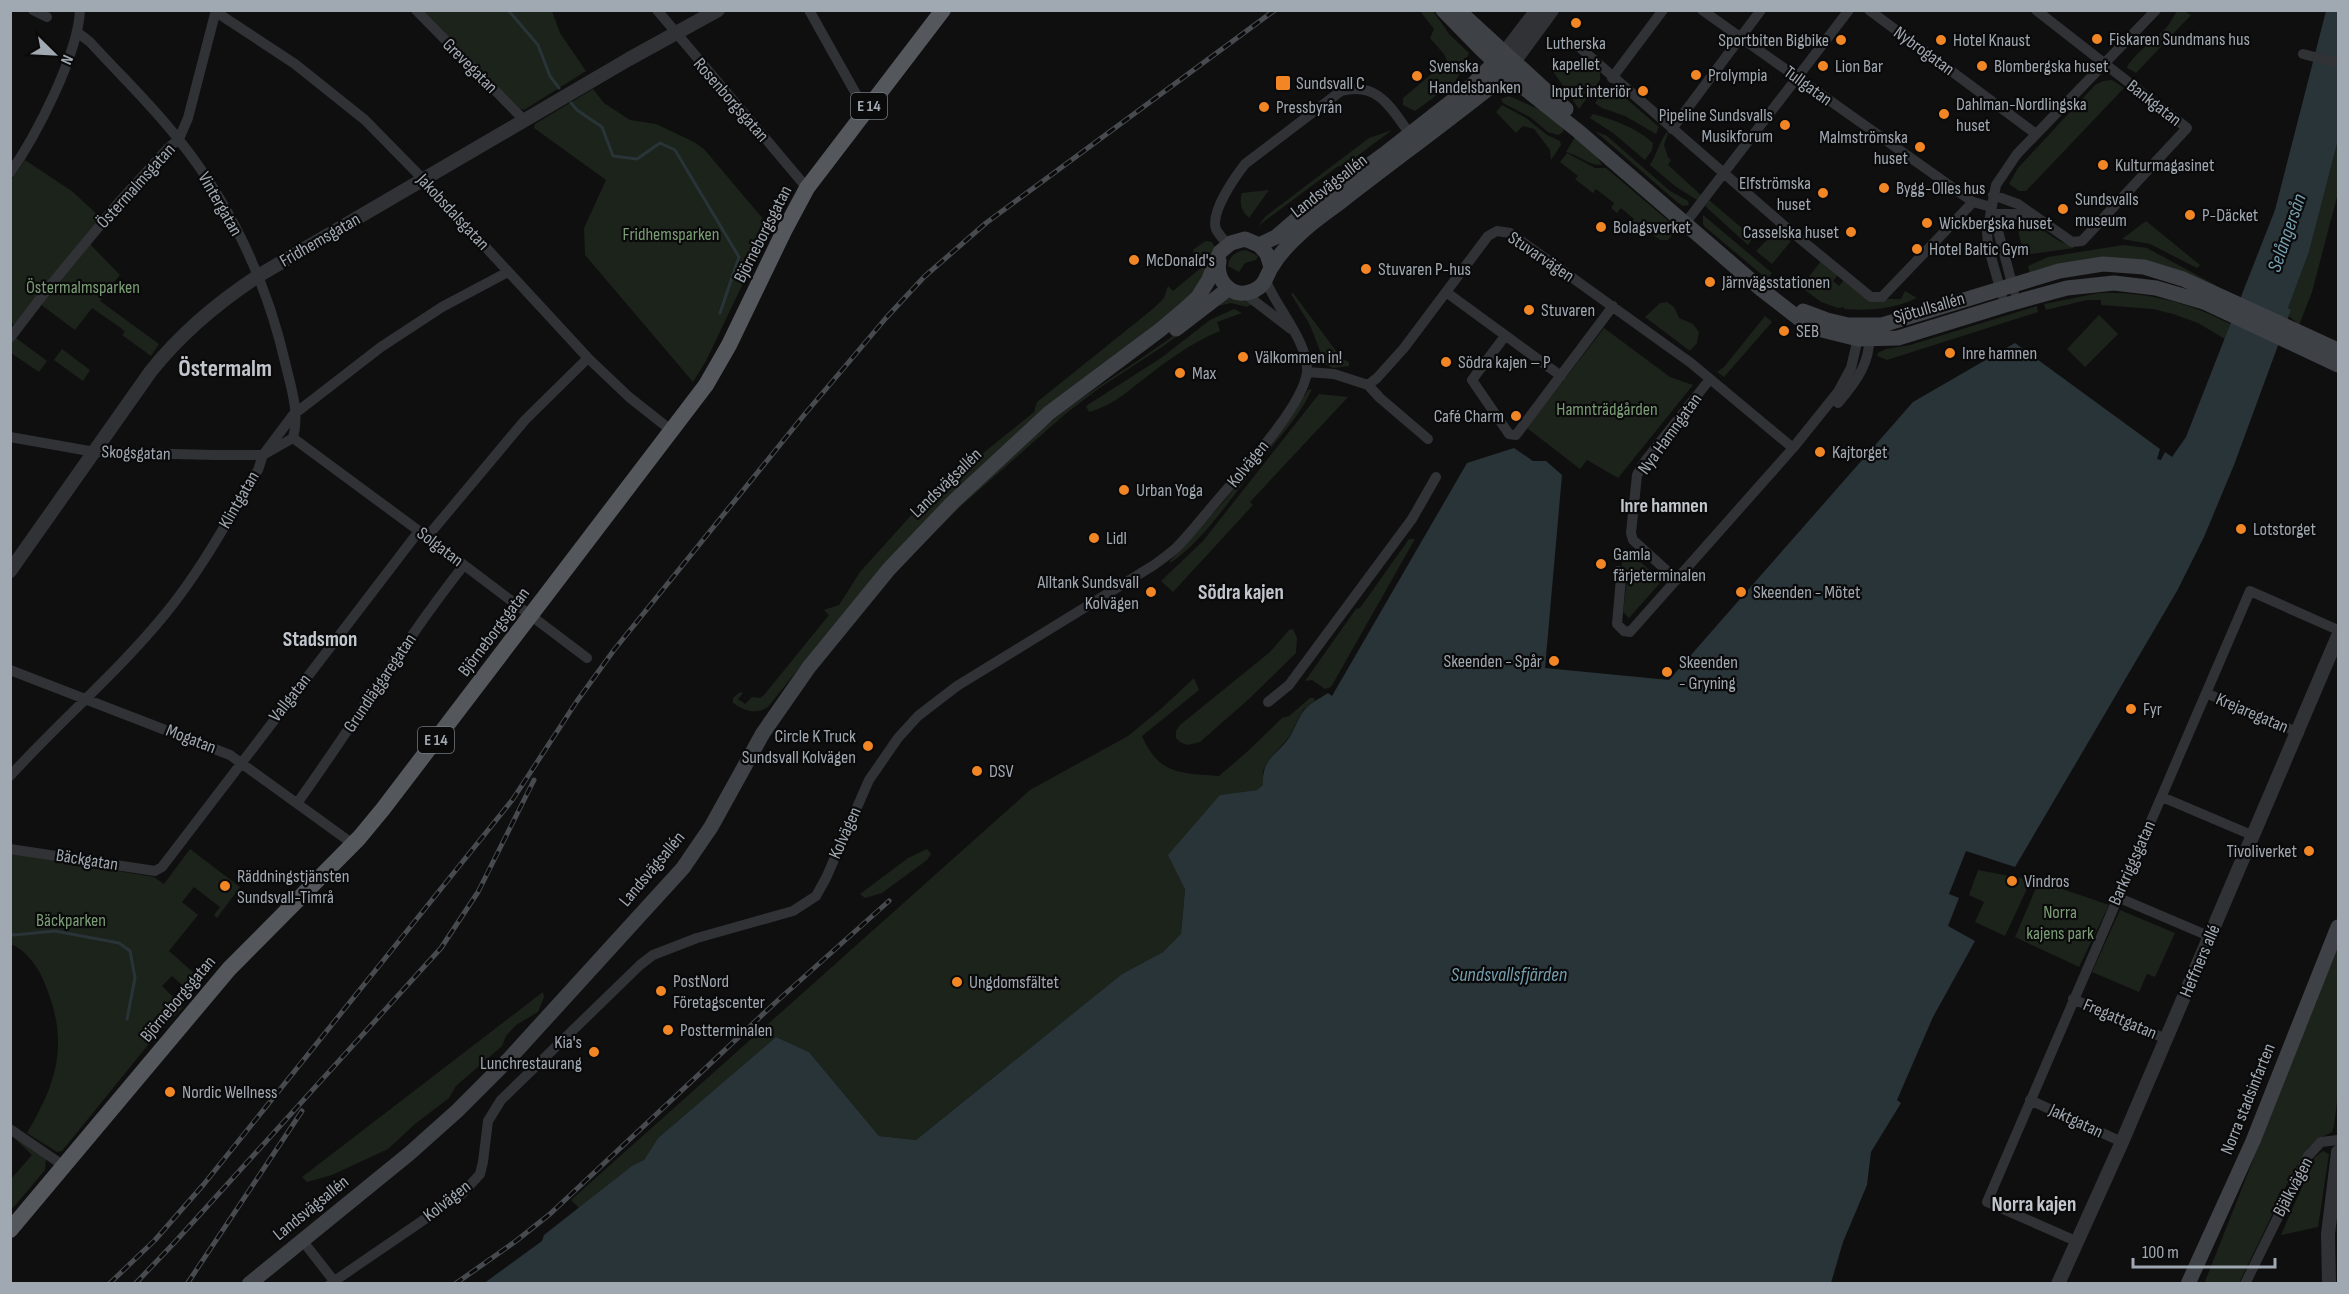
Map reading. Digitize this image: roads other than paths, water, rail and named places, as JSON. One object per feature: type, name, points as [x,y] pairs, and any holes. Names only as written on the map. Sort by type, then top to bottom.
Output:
[{"type":"highway","name":"Björneborgsgatan","points":[[10,1230],[229,969],[353,844],[383,809],[531,616],[706,385],[729,345],[783,231],[807,188],[943,10]]},
{"type":"main road","points":[[1443,10],[1505,62]]},
{"type":"main road","points":[[1458,10],[1505,62]]},
{"type":"main road","name":"Landsvägsallén","points":[[1259,245],[1276,237],[1306,211],[1489,88],[1505,62]]},
{"type":"main road","name":"Sjötullsallén","points":[[1505,62],[1570,114],[1793,304],[1818,318],[1864,333],[2039,276],[2081,266],[2123,264],[2160,271],[2235,309]]},
{"type":"main road","name":"Sjötullsallén","points":[[1505,62],[1578,131],[1761,289],[1795,316],[1818,329],[1906,336],[2067,288],[2114,283],[2178,293],[2235,309]]},
{"type":"main road","name":"Landsvägsallén","points":[[1244,293],[1253,291],[1300,233],[1414,138]]},
{"type":"main road","points":[[1244,293],[1228,289],[1220,281],[1217,271],[1224,248],[1245,239],[1259,245],[1267,254],[1268,274]]},
{"type":"main road","name":"Landsvägsallén","points":[[249,1284],[457,1111],[509,1059],[683,868],[711,827],[770,723],[809,667],[854,609],[917,539],[1029,432],[1077,391],[1160,330],[1198,297],[1224,248]]},
{"type":"main road","name":"Landsvägsallén","points":[[1029,432],[1172,332],[1228,289]]},
{"type":"main road","points":[[2235,309],[2283,332],[2338,364]]},
{"type":"main road","points":[[2283,332],[2338,350]]},
{"type":"main road","name":"Norra stadsinfarten","points":[[2188,1284],[2253,1141],[2338,927]]},
{"type":"main road","name":"Norra stadsinfarten","points":[[2198,1284],[2227,1220],[2338,939]]},
{"type":"street","points":[[33,10],[47,17]]},
{"type":"street","points":[[10,173],[43,117],[77,32],[80,10]]},
{"type":"street","name":"Grevegatan","points":[[416,10],[525,121]]},
{"type":"street","name":"Rosenborgsgatan","points":[[657,10],[807,188]]},
{"type":"street","name":"Fridhemsgatan","points":[[10,571],[170,347],[219,302],[258,276],[423,179],[718,10]]},
{"type":"street","points":[[809,10],[860,101],[867,108]]},
{"type":"street","points":[[1505,62],[1537,10]]},
{"type":"street","points":[[1505,62],[1552,10]]},
{"type":"street","points":[[1612,78],[1663,10]]},
{"type":"street","name":"Tullgatan","points":[[1702,10],[1973,202],[1991,206]]},
{"type":"street","points":[[1672,129],[1761,10]]},
{"type":"street","points":[[1690,217],[1850,10]]},
{"type":"street","name":"Nybrogatan","points":[[1869,10],[2036,134]]},
{"type":"street","name":"Bankgatan","points":[[2036,10],[2187,128],[2082,241],[2072,242],[2037,218]]},
{"type":"street","points":[[2011,303],[1991,206],[1996,185],[2036,134],[2156,10]]},
{"type":"street","name":"Östermalmsgatan","points":[[10,338],[120,201],[179,139],[188,118],[216,11]]},
{"type":"street","name":"Jakobsdalsgatan","points":[[216,11],[301,69],[365,120],[423,179],[588,358],[629,397],[672,431]]},
{"type":"street","name":"Vintergatan","points":[[77,32],[90,42],[179,139],[211,185],[258,276],[278,332],[297,413]]},
{"type":"street","points":[[1578,46],[1598,62],[1612,78],[1867,294],[1882,297],[1973,202]]},
{"type":"street","points":[[2308,55],[2338,63]]},
{"type":"street","points":[[1224,248],[1217,231],[1216,217],[1232,182],[1245,164],[1341,91],[1368,90],[1378,95],[1391,106],[1414,138]]},
{"type":"street","points":[[1991,206],[2018,204],[2037,218]]},
{"type":"street","points":[[1991,206],[2037,218]]},
{"type":"street","name":"Stuvarvägen","points":[[1368,385],[1387,368],[1488,236],[1502,231],[1510,233],[1613,306],[1710,379],[1793,448]]},
{"type":"street","name":"Klintgatan","points":[[10,776],[152,630],[188,585],[258,470],[263,455],[297,413],[398,335],[442,307],[508,272]]},
{"type":"street","points":[[1268,274],[1272,298],[1289,320],[1300,344],[1307,372],[1334,374],[1368,385],[1428,439]]},
{"type":"street","points":[[1446,292],[1561,376]]},
{"type":"street","points":[[1244,293],[1291,328]]},
{"type":"street","points":[[1505,336],[1472,380],[1509,434],[1516,435],[1613,306]]},
{"type":"street","points":[[1618,571],[1621,578],[1617,624],[1624,631],[1630,632],[1812,424],[1844,382],[1864,333]]},
{"type":"street","name":"Vallgatan","points":[[162,867],[242,762],[423,534],[525,420],[588,358]]},
{"type":"street","name":"Kolvägen","points":[[302,1240],[332,1282],[463,1193],[473,1183],[480,1174],[483,1162],[488,1121],[501,1100],[640,965],[653,956],[697,938],[793,911],[816,896],[869,780],[904,732],[931,705],[957,686],[1117,590],[1174,550],[1271,435],[1289,410],[1307,372]]},
{"type":"street","name":"Nya Hamngatan","points":[[1677,580],[1633,540],[1631,533],[1637,475],[1645,461],[1710,379]]},
{"type":"street","points":[[263,455],[292,438],[297,413]]},
{"type":"street","name":"Skogsgatan","points":[[10,437],[95,452],[263,455]]},
{"type":"street","name":"Solgatan","points":[[292,438],[587,658]]},
{"type":"street","points":[[1268,702],[1289,685],[1412,519],[1436,477]]},
{"type":"street","name":"Grundläggaregatan","points":[[298,802],[431,607],[464,565]]},
{"type":"street","name":"Barkriggsgatan","points":[[2078,1242],[1987,1202],[2030,1100],[2250,591],[2338,630]]},
{"type":"street","name":"Heffners allé","points":[[2058,1284],[2211,937],[2338,636]]},
{"type":"street","name":"Mogatan","points":[[10,670],[230,754],[353,844]]},
{"type":"street","name":"Krejaregatan","points":[[2205,693],[2299,733]]},
{"type":"street","points":[[2162,796],[2254,836]]},
{"type":"street","name":"Bäckgatan","points":[[10,849],[155,871],[162,867]]},
{"type":"street","points":[[2117,897],[2211,937]]},
{"type":"street","name":"Fregattgatan","points":[[2073,999],[2166,1039]]},
{"type":"street","name":"Jaktgatan","points":[[2030,1100],[2122,1142]]},
{"type":"street","points":[[10,1129],[64,1166]]},
{"type":"street","name":"Bjälkvägen","points":[[2246,1284],[2308,1156],[2321,1142],[2338,1140]]},
{"type":"street","points":[[2330,1284],[2328,1234],[2338,1152]]},
{"type":"water","name":"Sundsvallsfjärden","points":[[2326,11],[2338,11],[2338,140],[2309,252],[2288,308],[2291,310],[2234,465],[2204,537],[2177,591],[2015,867],[1966,851],[1949,894],[1959,898],[1948,926],[1975,941],[1933,1017],[1897,1100],[1901,1103],[1871,1152],[1867,1185],[1843,1242],[1831,1283],[483,1284],[542,1241],[544,1235],[633,1165],[644,1160],[658,1138],[776,1037],[809,1052],[879,1136],[916,1140],[1122,974],[1163,952],[1181,934],[1185,889],[1168,855],[1220,795],[1257,790],[1263,785],[1267,763],[1289,738],[1304,710],[1328,693],[1332,696],[1467,463],[1514,448],[1533,461],[1546,461],[1562,475],[1545,668],[1669,680],[1913,402],[2015,343],[2160,449],[2157,459],[2161,460],[2165,452],[2172,457],[2186,437],[2275,210]]},
{"type":"waterway","points":[[508,10],[538,45],[550,76],[559,88]]},
{"type":"waterway","points":[[571,103],[577,110],[602,127],[613,156],[637,159],[660,143],[675,150],[739,257],[720,313]]},
{"type":"waterway","points":[[10,933],[14,935],[55,931],[119,943],[130,951],[135,978],[127,1019]]},
{"type":"railway","points":[[109,1284],[155,1240],[204,1184],[513,799],[577,701],[614,650],[804,415],[886,318],[924,277],[986,223],[1275,10]]},
{"type":"railway","points":[[135,1284],[441,948],[478,892],[534,780]]},
{"type":"railway","points":[[455,1284],[550,1214],[776,1002],[889,901]]},
{"type":"railway","points":[[187,1284],[302,1111]]},
{"type":"place","name":"Lutherska kapellet","points":[[1576,23]]},
{"type":"place","name":"Fiskaren Sundmans hus","points":[[2097,39]]},
{"type":"place","name":"Sportbiten Bigbike","points":[[1841,40]]},
{"type":"place","name":"Hotel Knaust","points":[[1941,40]]},
{"type":"place","name":"Lion Bar","points":[[1823,66]]},
{"type":"place","name":"Blombergska huset","points":[[1982,66]]},
{"type":"place","name":"Prolympia","points":[[1696,75]]},
{"type":"place","name":"Svenska Handelsbanken","points":[[1417,76]]},
{"type":"place","name":"Sundsvall C","points":[[1283,83]]},
{"type":"place","name":"Input interiör","points":[[1643,91]]},
{"type":"place","name":"Pressbyrån","points":[[1264,107]]},
{"type":"place","name":"Dahlman-Nordlingska huset","points":[[1944,114]]},
{"type":"place","name":"Pipeline Sundsvalls Musikforum","points":[[1785,125]]},
{"type":"place","name":"Malmströmska huset","points":[[1920,147]]},
{"type":"place","name":"Kulturmagasinet","points":[[2103,165]]},
{"type":"place","name":"Bygg-Olles hus","points":[[1884,188]]},
{"type":"place","name":"Elfströmska huset","points":[[1823,193]]},
{"type":"place","name":"Sundsvalls museum","points":[[2063,209]]},
{"type":"place","name":"P-Däcket","points":[[2190,215]]},
{"type":"place","name":"Wickbergska huset","points":[[1927,223]]},
{"type":"place","name":"Bolagsverket","points":[[1601,227]]},
{"type":"place","name":"Casselska huset","points":[[1851,232]]},
{"type":"place","name":"Hotel Baltic Gym","points":[[1917,249]]},
{"type":"place","name":"McDonald's","points":[[1134,260]]},
{"type":"place","name":"Stuvaren P-hus","points":[[1366,269]]},
{"type":"place","name":"Järnvägsstationen","points":[[1710,282]]},
{"type":"place","name":"Stuvaren","points":[[1529,310]]},
{"type":"place","name":"SEB","points":[[1784,331]]},
{"type":"place","name":"Inre hamnen","points":[[1950,353]]},
{"type":"place","name":"Välkommen in!","points":[[1243,357]]},
{"type":"place","name":"Södra kajen – P","points":[[1446,362]]},
{"type":"place","name":"Max","points":[[1180,373]]},
{"type":"place","name":"Café Charm","points":[[1516,416]]},
{"type":"place","name":"Kajtorget","points":[[1820,452]]},
{"type":"place","name":"Urban Yoga","points":[[1124,490]]},
{"type":"place","name":"Lotstorget","points":[[2241,529]]},
{"type":"place","name":"Lidl","points":[[1094,538]]},
{"type":"place","name":"Gamla färjeterminalen","points":[[1601,564]]},
{"type":"place","name":"Alltank Sundsvall Kolvägen","points":[[1151,592]]},
{"type":"place","name":"Skeenden - Mötet","points":[[1741,592]]},
{"type":"place","name":"Skeenden - Spår","points":[[1554,661]]},
{"type":"place","name":"Skeenden - Gryning","points":[[1667,672]]},
{"type":"place","name":"Fyr","points":[[2131,709]]},
{"type":"place","name":"Circle K Truck Sundsvall Kolvägen","points":[[868,746]]},
{"type":"place","name":"DSV","points":[[977,771]]},
{"type":"place","name":"Tivoliverket","points":[[2309,851]]},
{"type":"place","name":"Vindros","points":[[2012,881]]},
{"type":"place","name":"Räddningstjänsten Sundsvall-Timrå","points":[[225,886]]},
{"type":"place","name":"Ungdomsfältet","points":[[957,982]]},
{"type":"place","name":"PostNord Företagscenter","points":[[661,991]]},
{"type":"place","name":"Postterminalen","points":[[668,1030]]},
{"type":"place","name":"Kia's Lunchrestaurang","points":[[594,1052]]},
{"type":"place","name":"Nordic Wellness","points":[[170,1092]]},
{"type":"district","name":"Östermalm","points":[[225,368]]},
{"type":"district","name":"Inre hamnen","points":[[1664,506]]},
{"type":"district","name":"Södra kajen","points":[[1241,592]]},
{"type":"district","name":"Stadsmon","points":[[320,639]]},
{"type":"district","name":"Norra kajen","points":[[2034,1204]]},
{"type":"water label","name":"Selångersån","points":[[2287,233]]},
{"type":"park label","name":"Fridhemsparken","points":[[671,234]]},
{"type":"park label","name":"Östermalmsparken","points":[[83,287]]},
{"type":"park label","name":"Hamnträdgården","points":[[1607,409]]},
{"type":"park label","name":"Bäckparken","points":[[71,920]]},
{"type":"park label","name":"Norra kajens park","points":[[2060,922]]}]
